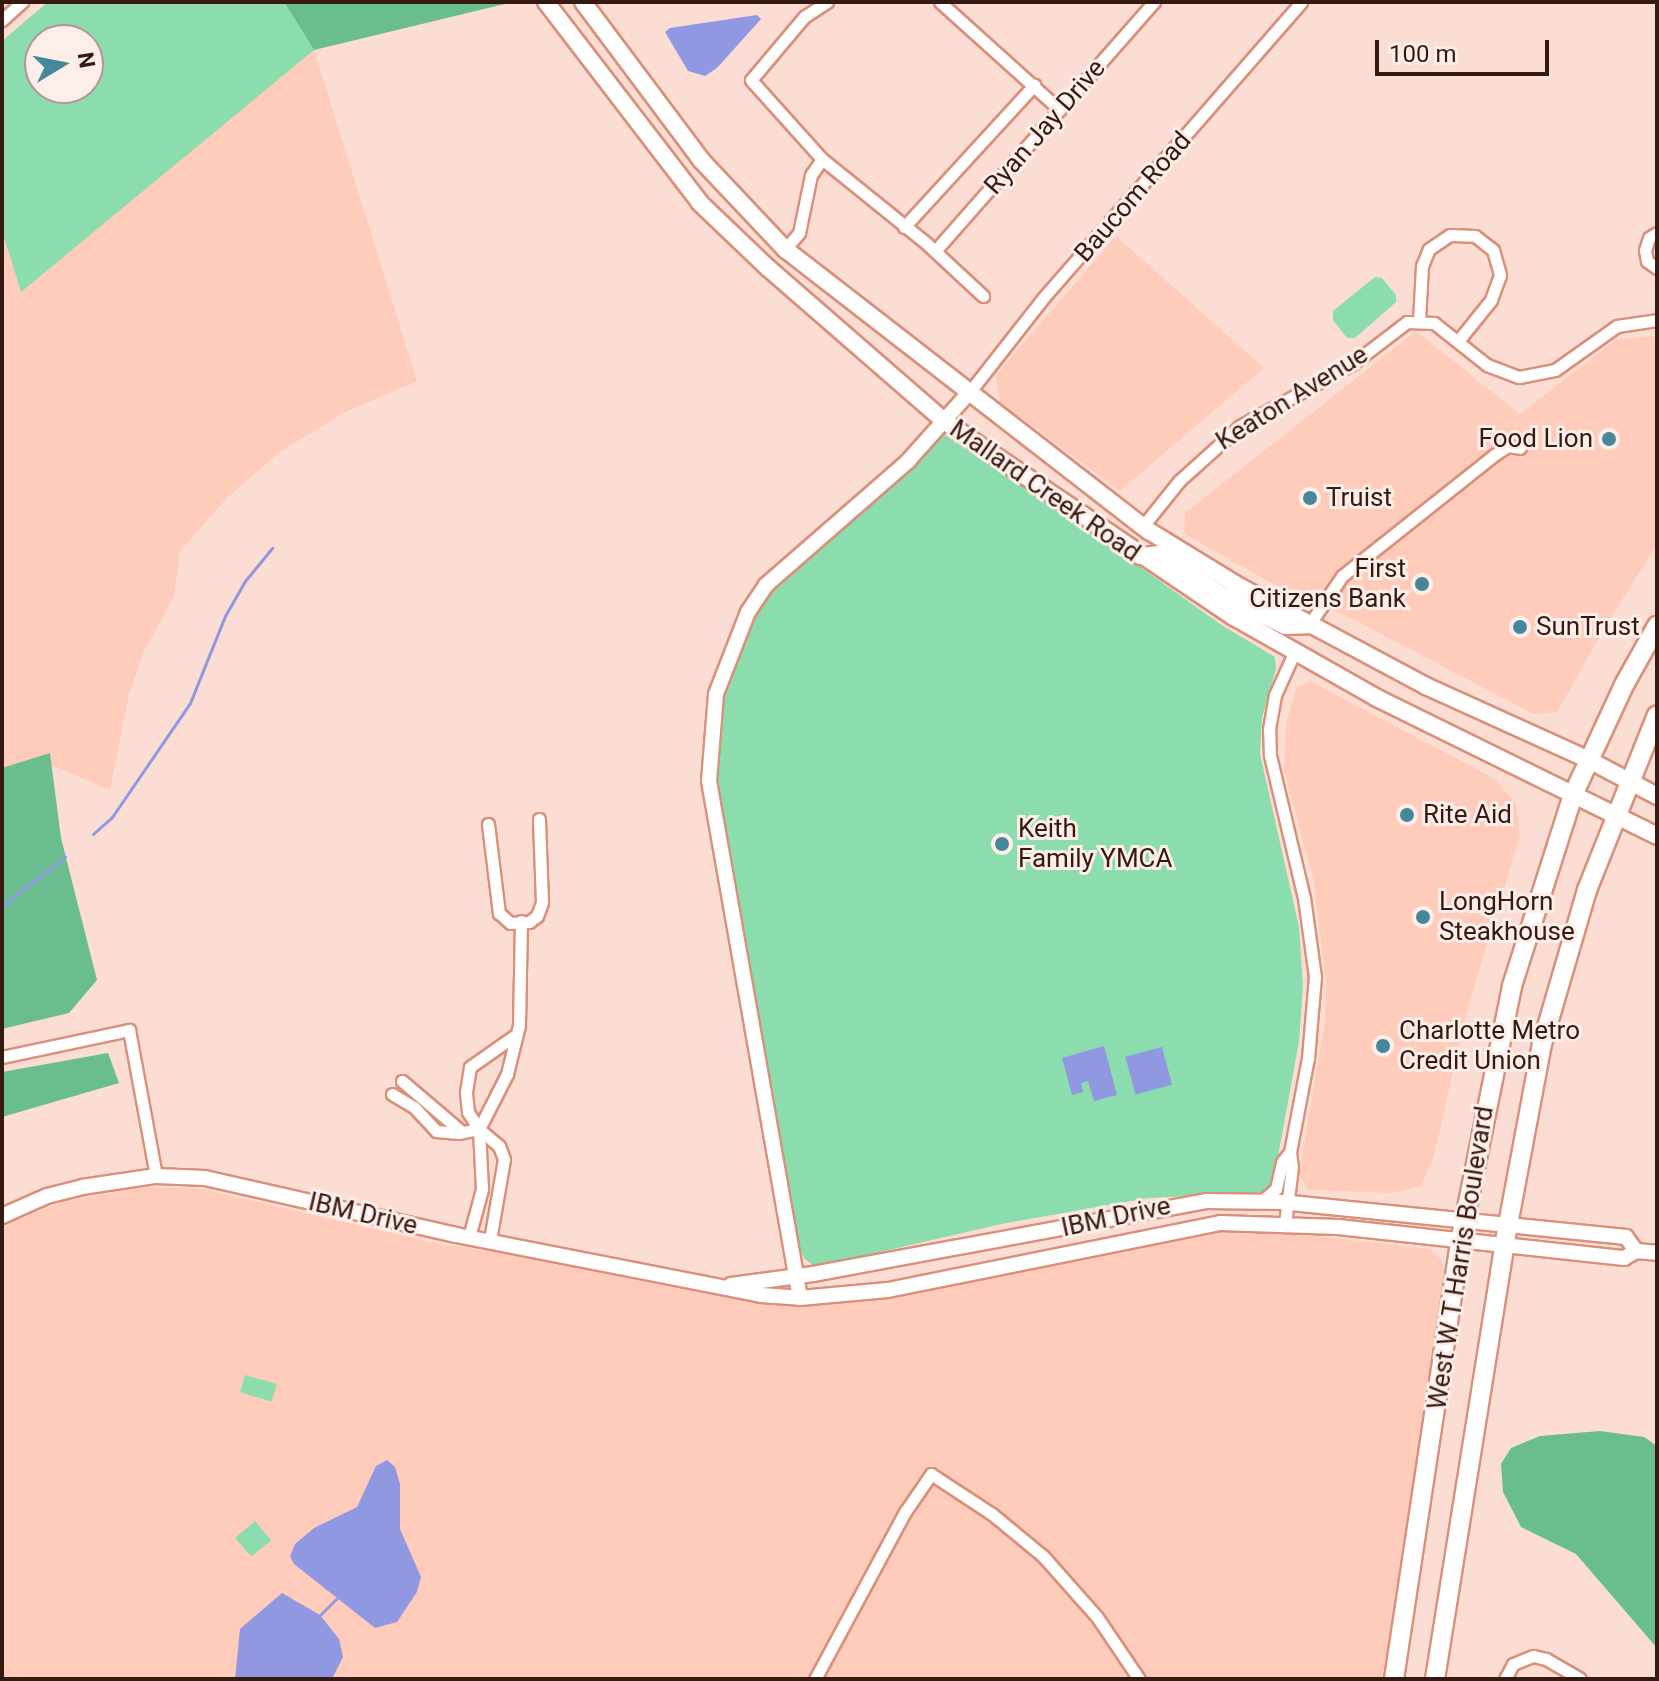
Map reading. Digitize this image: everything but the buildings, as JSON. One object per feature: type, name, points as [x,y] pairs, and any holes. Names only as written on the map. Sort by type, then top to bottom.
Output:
[{"type":"main road","name":"Mallard Creek Road","points":[[546,2],[700,203],[767,267],[944,421],[1234,617],[1377,698],[1657,836]]},
{"type":"main road","name":"Mallard Creek Road","points":[[583,2],[702,161],[785,249],[968,394],[1143,526],[1190,558],[1309,625],[1429,688],[1589,760],[1657,796]]},
{"type":"main road","points":[[1140,556],[1158,554],[1222,595],[1285,626],[1309,625]]},
{"type":"main road","name":"West W T Harris Boulevard","points":[[1394,1679],[1460,1242],[1512,986],[1573,795],[1657,626]]},
{"type":"main road","name":"West W T Harris Boulevard","points":[[1435,1679],[1508,1225],[1542,1044],[1587,890],[1657,715]]},
{"type":"street","points":[[2,20],[22,2]]},
{"type":"street","points":[[827,2],[804,17],[751,80],[822,159],[935,251],[983,296]]},
{"type":"street","points":[[940,2],[1060,110]]},
{"type":"street","name":"Ryan Jay Drive","points":[[935,251],[1154,2]]},
{"type":"street","name":"Baucom Road","points":[[968,394],[1044,297],[1301,2]]},
{"type":"street","points":[[904,227],[1034,85]]},
{"type":"street","points":[[785,249],[799,233],[811,175],[822,159]]},
{"type":"street","points":[[1657,233],[1649,238],[1645,250],[1647,261],[1657,268]]},
{"type":"street","points":[[1458,341],[1491,300],[1500,275],[1493,250],[1475,236],[1450,235],[1429,249],[1422,266],[1419,320],[1434,323],[1458,341],[1500,372],[1534,376],[1555,370],[1617,326],[1657,320]]},
{"type":"street","name":"Keaton Avenue","points":[[1143,526],[1179,481],[1240,426],[1352,364],[1401,324],[1419,320]]},
{"type":"street","points":[[800,1298],[713,809],[709,767],[716,694],[748,612],[766,585],[908,461],[968,394]]},
{"type":"street","points":[[1309,625],[1342,576],[1494,455],[1508,446],[1520,448]]},
{"type":"street","points":[[1285,1223],[1292,1167],[1290,1152],[1308,1058],[1315,977],[1312,938],[1274,780],[1269,729],[1278,684],[1295,651]]},
{"type":"street","points":[[488,824],[496,904],[510,923],[529,922],[537,916],[542,902],[539,819]]},
{"type":"street","points":[[469,1237],[482,1189],[483,1146],[479,1129],[507,1074],[517,1034],[521,921]]},
{"type":"street","points":[[2,1057],[129,1030],[156,1176]]},
{"type":"street","points":[[490,1240],[504,1159],[499,1146],[479,1129],[468,1112],[466,1092],[470,1067],[517,1034]]},
{"type":"street","points":[[402,1081],[463,1132]]},
{"type":"street","points":[[392,1094],[436,1131],[479,1129]]},
{"type":"street","points":[[417,1112],[430,1103]]},
{"type":"street","points":[[1261,1201],[1276,1189],[1282,1162],[1290,1152]]},
{"type":"street","name":"IBM Drive","points":[[2,1216],[70,1190],[156,1176],[217,1180],[469,1237],[761,1295],[800,1298],[888,1290],[1180,1228],[1220,1223],[1285,1223],[1624,1258],[1636,1251],[1626,1237],[1464,1220],[1287,1202],[1177,1204],[1013,1238],[727,1286]]},
{"type":"street","points":[[1636,1251],[1657,1253]]},
{"type":"street","points":[[815,1679],[913,1498],[931,1474],[992,1514],[1043,1556],[1097,1617],[1139,1679]]},
{"type":"street","points":[[1505,1679],[1513,1664],[1533,1656],[1546,1659],[1580,1679]]},
{"type":"shaded area","points":[[314,50],[417,381],[343,413],[280,452],[227,498],[180,551],[174,597],[144,651],[129,694],[110,790],[53,766],[2,782],[2,231],[21,291]]},
{"type":"shaded area","points":[[1116,236],[1264,368],[1120,491],[1000,402],[996,375]]},
{"type":"shaded area","points":[[1416,331],[1520,414],[1617,339],[1657,336],[1657,545],[1611,617],[1557,712],[1533,714],[1355,620],[1280,588],[1184,534],[1185,513]]},
{"type":"shaded area","points":[[1310,681],[1495,779],[1516,804],[1520,835],[1469,1004],[1433,1159],[1421,1186],[1393,1193],[1308,1190],[1299,1175],[1325,1021],[1326,983],[1314,882],[1284,770],[1286,725],[1296,688]]},
{"type":"shaded area","points":[[146,1187],[202,1189],[434,1243],[521,1256],[679,1289],[782,1301],[875,1298],[1217,1230],[1274,1231],[1429,1249],[1441,1259],[1446,1276],[1383,1679],[2,1679],[2,1226],[65,1201]]},
{"type":"green space","points":[[48,2],[284,2],[314,50],[21,292],[2,231],[2,41]]},
{"type":"green space","points":[[284,2],[513,2],[314,50]]},
{"type":"green space","points":[[1375,277],[1382,278],[1396,295],[1396,302],[1355,338],[1347,338],[1333,320],[1333,311]]},
{"type":"green space","name":"Keith Family YMCA","points":[[944,435],[1002,468],[1220,624],[1275,657],[1276,669],[1262,718],[1260,754],[1299,927],[1303,986],[1299,1042],[1274,1178],[1265,1192],[1149,1198],[1006,1223],[815,1267],[804,1258],[797,1242],[715,783],[721,693],[743,631],[774,585]]},
{"type":"green space","points":[[50,753],[61,838],[97,980],[69,1013],[2,1029],[2,768]]},
{"type":"green space","points":[[108,1053],[119,1083],[2,1117],[2,1072]]},
{"type":"green space","points":[[245,1375],[277,1384],[272,1401],[240,1392]]},
{"type":"green space","points":[[1600,1431],[1644,1437],[1657,1446],[1657,1648],[1576,1554],[1521,1527],[1503,1492],[1501,1464],[1511,1448],[1540,1436]]},
{"type":"green space","points":[[255,1521],[271,1540],[251,1557],[235,1538]]},
{"type":"water","points":[[757,15],[761,19],[717,68],[705,76],[688,71],[665,32],[670,28]]},
{"type":"water","points":[[1104,1046],[1117,1095],[1094,1101],[1088,1081],[1081,1083],[1083,1092],[1072,1095],[1062,1058]]},
{"type":"water","points":[[1162,1047],[1172,1085],[1135,1095],[1125,1057]]},
{"type":"water","points":[[387,1460],[395,1467],[400,1484],[400,1529],[421,1577],[417,1592],[397,1622],[375,1628],[294,1564],[290,1556],[295,1544],[314,1528],[357,1507],[376,1466]]},
{"type":"water","points":[[282,1593],[320,1615],[339,1639],[343,1657],[332,1679],[235,1679],[240,1629]]},
{"type":"waterway","points":[[93,834],[112,817],[190,703],[225,616],[245,581],[272,548]]},
{"type":"waterway","points":[[2,906],[65,857]]},
{"type":"waterway","points":[[320,1615],[336,1599]]},
{"type":"place","name":"Food Lion","points":[[1609,439]]},
{"type":"place","name":"Truist","points":[[1310,498]]},
{"type":"place","name":"First Citizens Bank","points":[[1422,584]]},
{"type":"place","name":"SunTrust","points":[[1520,627]]},
{"type":"place","name":"Rite Aid","points":[[1407,815]]},
{"type":"place","name":"Keith Family YMCA","points":[[1002,844]]},
{"type":"place","name":"LongHorn Steakhouse","points":[[1423,917]]},
{"type":"place","name":"Charlotte Metro Credit Union","points":[[1383,1046]]}]
